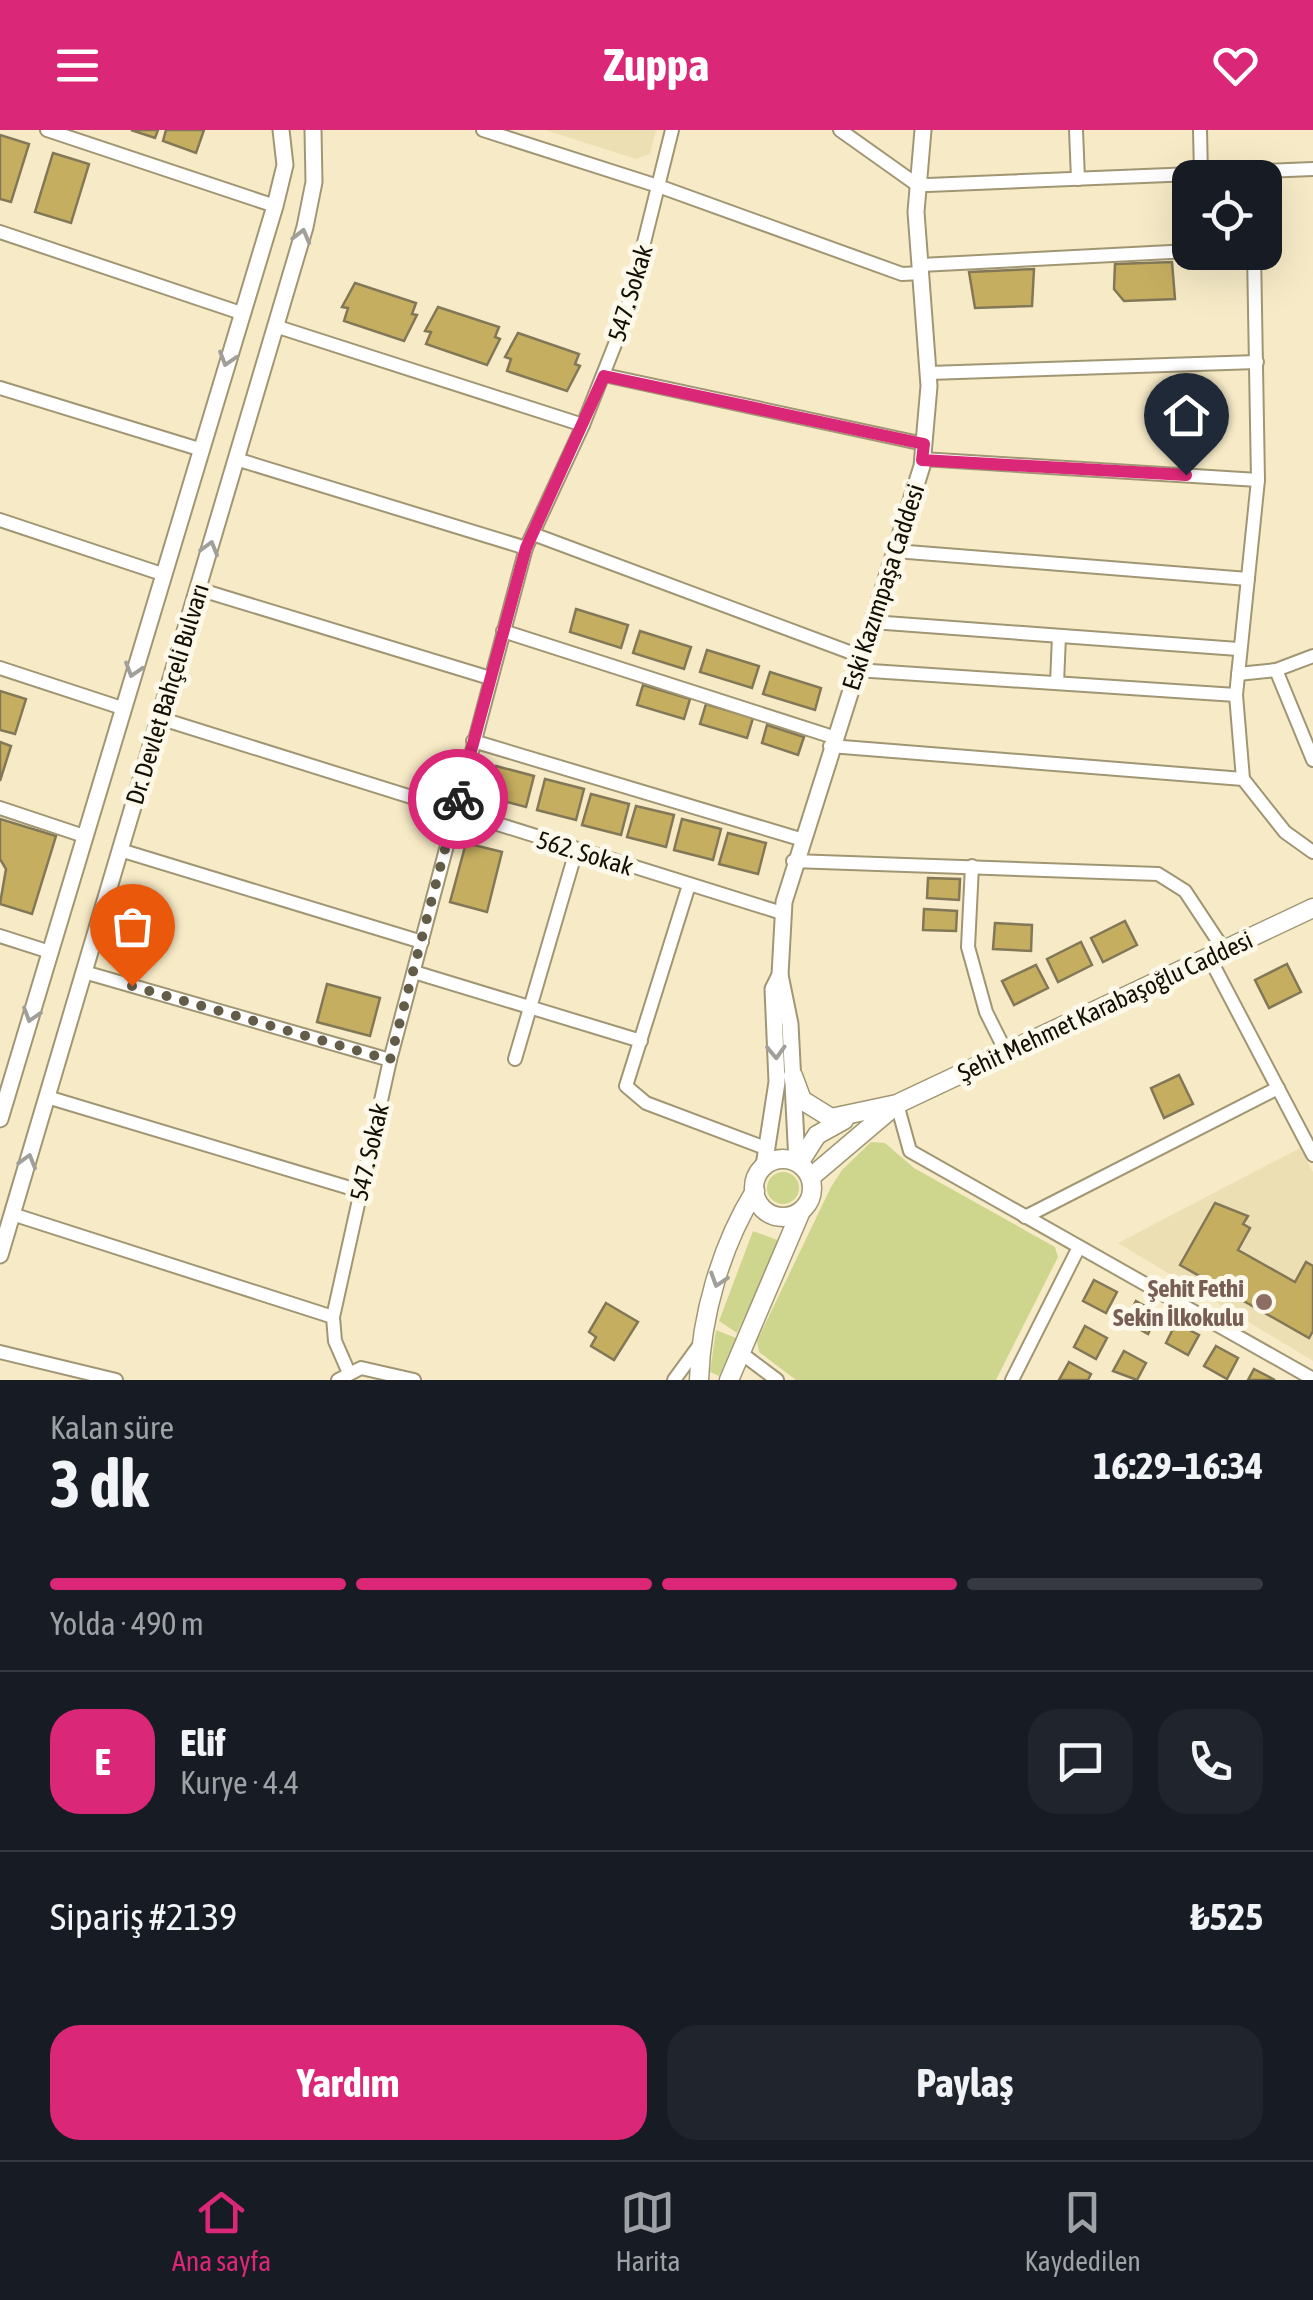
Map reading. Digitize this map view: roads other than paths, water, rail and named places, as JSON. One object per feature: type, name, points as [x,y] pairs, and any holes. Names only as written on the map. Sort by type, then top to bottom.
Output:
[{"type":"main road","name":"Şehit Mehmet Karabaşoğlu Caddesi","points":[[802,1168],[897,1104],[1313,908]]},
{"type":"main road","points":[[792,1076],[802,1100],[812,1108],[831,1118],[848,1117]]},
{"type":"main road","name":"Şehit Mehmet Karabaşoğlu Caddesi","points":[[848,1117],[897,1104]]},
{"type":"main road","points":[[729,1380],[800,1211],[811,1196],[802,1168],[817,1135],[848,1117]]},
{"type":"main road","points":[[699,1380],[702,1340],[739,1217],[755,1190],[766,1158],[802,1168]]},
{"type":"main road","points":[[755,1190],[760,1205],[772,1214],[786,1216],[800,1211]]},
{"type":"street","points":[[48,130],[275,206]]},
{"type":"street","name":"Dr. Devlet Bahçeli Bulvarı","points":[[0,1119],[6,1074],[50,952],[275,206],[285,165],[281,130]]},
{"type":"street","name":"Dr. Devlet Bahçeli Bulvarı","points":[[0,1254],[275,326],[314,182],[313,130]]},
{"type":"street","points":[[482,130],[660,186],[902,274],[921,269],[1172,251]]},
{"type":"street","name":"547. Sokak","points":[[344,1377],[332,1317],[390,1060],[473,741],[526,548],[583,425],[625,320],[672,130]]},
{"type":"street","points":[[840,130],[916,184],[1172,175]]},
{"type":"street","name":"Eski Kazımpaşa Caddesi","points":[[802,1168],[790,1024],[780,975],[782,913],[793,861],[895,551],[923,452],[928,373],[916,184],[923,130]]},
{"type":"street","points":[[1076,130],[1078,179]]},
{"type":"street","points":[[1200,130],[1201,160]]},
{"type":"street","points":[[1282,172],[1313,169]]},
{"type":"street","points":[[0,232],[241,313]]},
{"type":"street","points":[[1255,270],[1258,480],[1236,695],[1243,779],[1284,832],[1313,852]]},
{"type":"street","points":[[275,326],[583,425]]},
{"type":"street","points":[[928,373],[1258,362]]},
{"type":"street","points":[[604,376],[923,452],[1258,480]]},
{"type":"street","points":[[0,388],[199,449]]},
{"type":"street","points":[[236,459],[526,548]]},
{"type":"street","points":[[0,520],[162,574]]},
{"type":"street","points":[[533,534],[858,663],[1057,684],[1236,695]]},
{"type":"street","points":[[895,551],[1248,579]]},
{"type":"street","points":[[198,589],[490,678]]},
{"type":"street","points":[[872,622],[1238,649]]},
{"type":"street","points":[[503,630],[832,742],[1243,779]]},
{"type":"street","points":[[1057,684],[1059,636]]},
{"type":"street","points":[[1238,674],[1276,670],[1313,656]]},
{"type":"street","points":[[0,668],[122,708]]},
{"type":"street","points":[[1276,670],[1313,760]]},
{"type":"street","name":"562. Sokak","points":[[159,718],[454,814],[782,913]]},
{"type":"street","points":[[473,741],[800,840]]},
{"type":"street","points":[[0,808],[84,836]]},
{"type":"street","points":[[120,850],[422,942]]},
{"type":"street","points":[[515,1059],[576,850]]},
{"type":"street","points":[[793,861],[1158,874],[1184,891],[1313,1155]]},
{"type":"street","points":[[972,866],[968,948],[986,1012],[1006,1052]]},
{"type":"street","points":[[689,885],[626,1086],[631,1094],[766,1158]]},
{"type":"street","points":[[0,936],[50,952]]},
{"type":"street","points":[[84,972],[390,1060]]},
{"type":"street","points":[[414,972],[641,1041]]},
{"type":"street","name":"Eski Kazımpaşa Caddesi","points":[[766,1158],[776,1082],[774,989],[780,975]]},
{"type":"street","points":[[1025,1218],[1278,1088]]},
{"type":"street","points":[[46,1097],[360,1191]]},
{"type":"street","points":[[897,1104],[910,1151],[1313,1379]]},
{"type":"street","points":[[12,1214],[332,1317]]},
{"type":"street","points":[[1012,1380],[1079,1247]]},
{"type":"street","points":[[674,1380],[702,1340]]},
{"type":"street","points":[[0,1352],[116,1380]]},
{"type":"street","points":[[741,1353],[777,1380]]},
{"type":"street","points":[[344,1377],[361,1368],[414,1380]]},
{"type":"place","name":"Şehit Fethi Sekin İlkokulu","points":[[1264,1302]]}]
